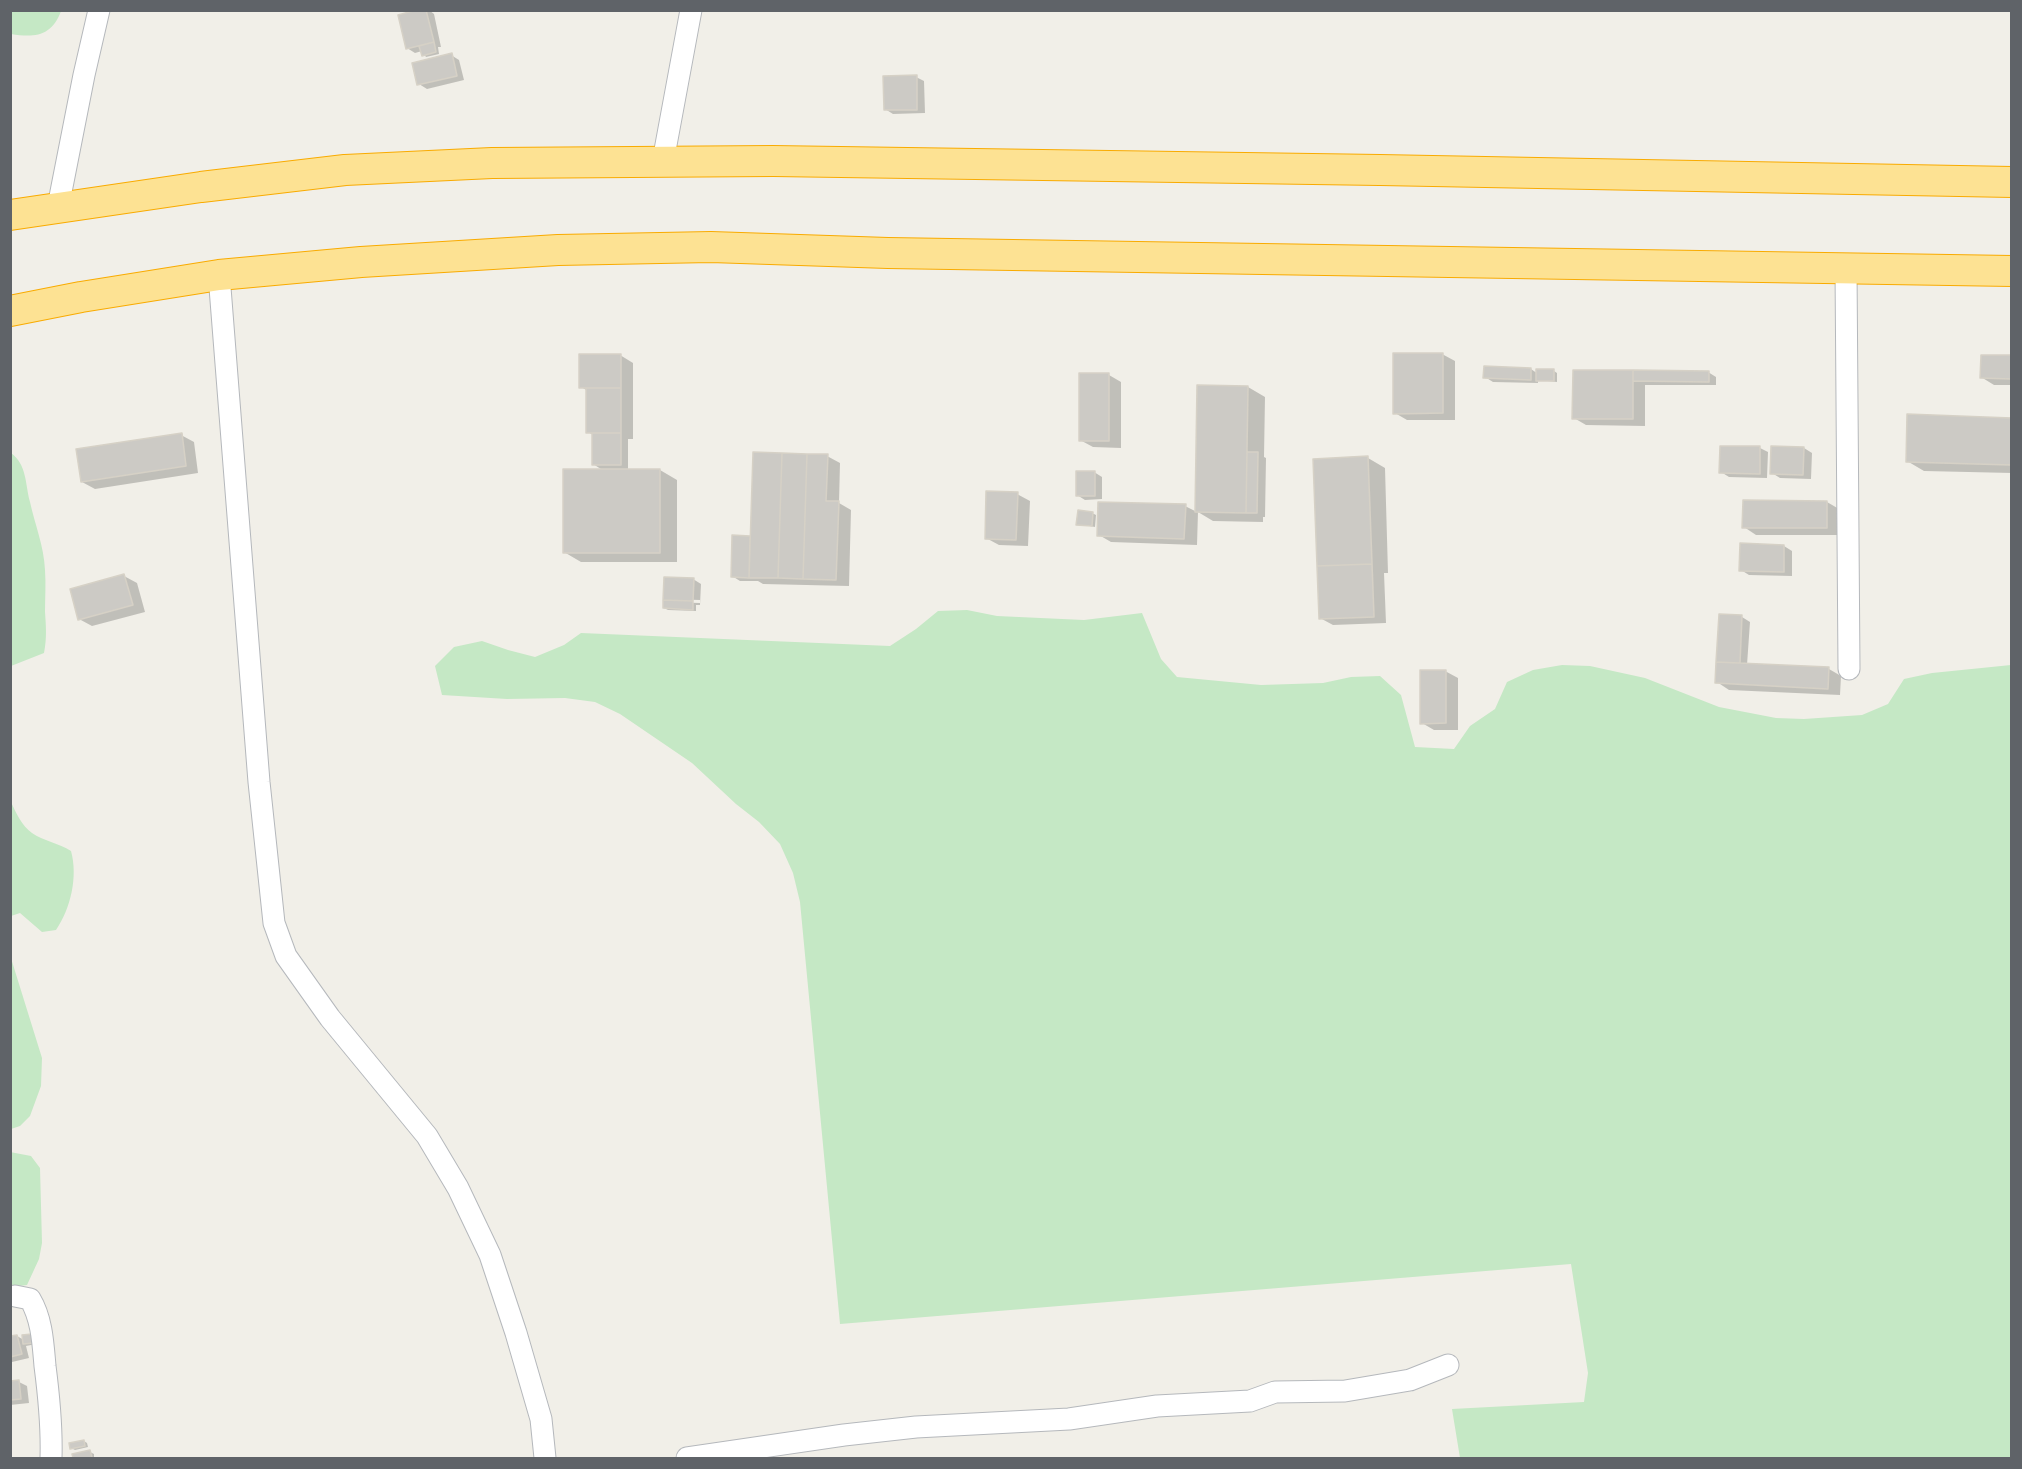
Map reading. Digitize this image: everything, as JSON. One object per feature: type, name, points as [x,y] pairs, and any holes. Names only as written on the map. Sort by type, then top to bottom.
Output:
[{"type":"highway","points":[[10,215],[201,187],[345,170],[492,163],[663,161],[1356,169],[2012,182]]},
{"type":"highway","points":[[10,311],[219,275],[361,262],[558,250],[711,247],[900,253],[2012,271]]},
{"type":"street","points":[[58,207],[99,10]]},
{"type":"street","points":[[663,161],[691,10]]},
{"type":"street","points":[[1846,268],[1849,669]]},
{"type":"street","points":[[219,275],[259,782],[274,923],[286,956],[330,1018],[427,1136],[458,1188],[490,1255],[516,1333],[541,1419],[545,1458]]},
{"type":"street","points":[[15,1296],[30,1299],[36,1310],[42,1334],[52,1422],[51,1458]]},
{"type":"street","points":[[687,1458],[844,1435],[1069,1419],[1157,1407],[1250,1401],[1275,1392],[1345,1390],[1410,1380],[1448,1365]]},
{"type":"green space","points":[[10,11],[61,11],[53,26],[48,30],[28,36],[11,34]]},
{"type":"green space","points":[[11,453],[20,463],[25,475],[43,552],[46,642],[44,653],[11,666]]},
{"type":"green space","points":[[967,610],[997,616],[1084,620],[1142,613],[1161,659],[1177,677],[1261,685],[1323,683],[1351,677],[1380,676],[1401,695],[1415,747],[1454,749],[1470,726],[1495,709],[1507,682],[1533,670],[1562,665],[1590,666],[1645,678],[1719,707],[1776,718],[1804,719],[1862,715],[1888,704],[1904,679],[1932,673],[2011,665],[2011,1458],[1460,1458],[1452,1409],[1584,1402],[1588,1373],[1571,1264],[840,1324],[800,902],[793,873],[780,844],[759,822],[692,763],[620,714],[595,702],[565,698],[507,699],[442,695],[435,666],[454,647],[482,641],[535,657],[564,645],[581,633],[890,646],[938,611]]},
{"type":"green space","points":[[11,802],[28,830],[36,836],[71,851],[74,871],[72,892],[66,912],[56,930],[42,932],[20,913],[11,916]]},
{"type":"green space","points":[[10,955],[42,1058],[41,1086],[30,1116],[20,1126],[11,1129]]},
{"type":"green space","points":[[10,1152],[31,1156],[40,1168],[42,1243],[39,1259],[27,1285],[11,1287]]},
{"type":"building","points":[[426,10],[434,42],[406,49],[398,15]]},
{"type":"building","points":[[434,42],[436,52],[422,56],[419,46]]},
{"type":"building","points":[[452,53],[457,76],[417,85],[412,63]]},
{"type":"building","points":[[917,75],[917,110],[884,110],[883,76]]},
{"type":"building","points":[[1393,353],[1443,353],[1443,413],[1393,414]]},
{"type":"building","points":[[579,354],[621,354],[621,388],[579,388]]},
{"type":"building","points":[[1981,355],[2012,355],[2012,379],[1980,378]]},
{"type":"building","points":[[1484,366],[1531,368],[1531,380],[1483,378]]},
{"type":"building","points":[[1536,369],[1554,369],[1554,381],[1536,381]]},
{"type":"building","points":[[1573,370],[1633,370],[1633,419],[1572,419]]},
{"type":"building","points":[[1633,370],[1709,371],[1709,382],[1633,381]]},
{"type":"building","points":[[1079,373],[1109,373],[1109,441],[1079,441]]},
{"type":"building","points":[[1197,385],[1248,386],[1246,513],[1195,512]]},
{"type":"building","points":[[586,388],[621,388],[621,433],[586,433]]},
{"type":"building","points":[[1907,414],[2012,418],[2012,465],[1906,462]]},
{"type":"building","points":[[182,433],[186,466],[81,482],[76,449]]},
{"type":"building","points":[[592,433],[621,433],[621,465],[592,465]]},
{"type":"building","points":[[1720,446],[1760,446],[1760,474],[1719,473]]},
{"type":"building","points":[[1771,446],[1804,447],[1803,475],[1770,474]]},
{"type":"building","points":[[753,452],[782,453],[778,578],[749,578]]},
{"type":"building","points":[[1247,452],[1258,452],[1257,513],[1246,513]]},
{"type":"building","points":[[782,453],[807,454],[803,579],[778,578]]},
{"type":"building","points":[[807,454],[828,454],[826,501],[839,501],[836,580],[803,579]]},
{"type":"building","points":[[1368,456],[1372,564],[1317,566],[1313,459]]},
{"type":"building","points":[[563,469],[660,469],[660,553],[563,553]]},
{"type":"building","points":[[1076,471],[1095,471],[1095,496],[1076,496]]},
{"type":"building","points":[[986,491],[1018,492],[1016,540],[985,539]]},
{"type":"building","points":[[1743,500],[1827,501],[1827,528],[1742,528]]},
{"type":"building","points":[[1098,502],[1186,504],[1184,539],[1097,536]]},
{"type":"building","points":[[1078,510],[1093,512],[1092,526],[1076,525]]},
{"type":"building","points":[[732,535],[750,536],[749,578],[731,577]]},
{"type":"building","points":[[1740,543],[1784,545],[1784,572],[1739,571]]},
{"type":"building","points":[[1372,564],[1374,617],[1319,619],[1317,566]]},
{"type":"building","points":[[124,574],[133,605],[78,620],[70,589]]},
{"type":"building","points":[[664,577],[694,578],[693,601],[663,600]]},
{"type":"building","points":[[663,600],[693,601],[693,610],[663,608]]},
{"type":"building","points":[[1719,614],[1742,615],[1740,663],[1716,662]]},
{"type":"building","points":[[1716,662],[1829,667],[1828,689],[1715,683]]},
{"type":"building","points":[[1420,670],[1446,670],[1446,723],[1420,724]]},
{"type":"building","points":[[32,1334],[33,1343],[23,1344],[22,1335]]},
{"type":"building","points":[[17,1335],[22,1354],[10,1357],[10,1336]]},
{"type":"building","points":[[19,1380],[21,1399],[10,1400],[10,1381]]},
{"type":"building","points":[[84,1440],[85,1446],[70,1449],[69,1443]]},
{"type":"building","points":[[90,1450],[92,1458],[73,1458],[72,1454]]}]
